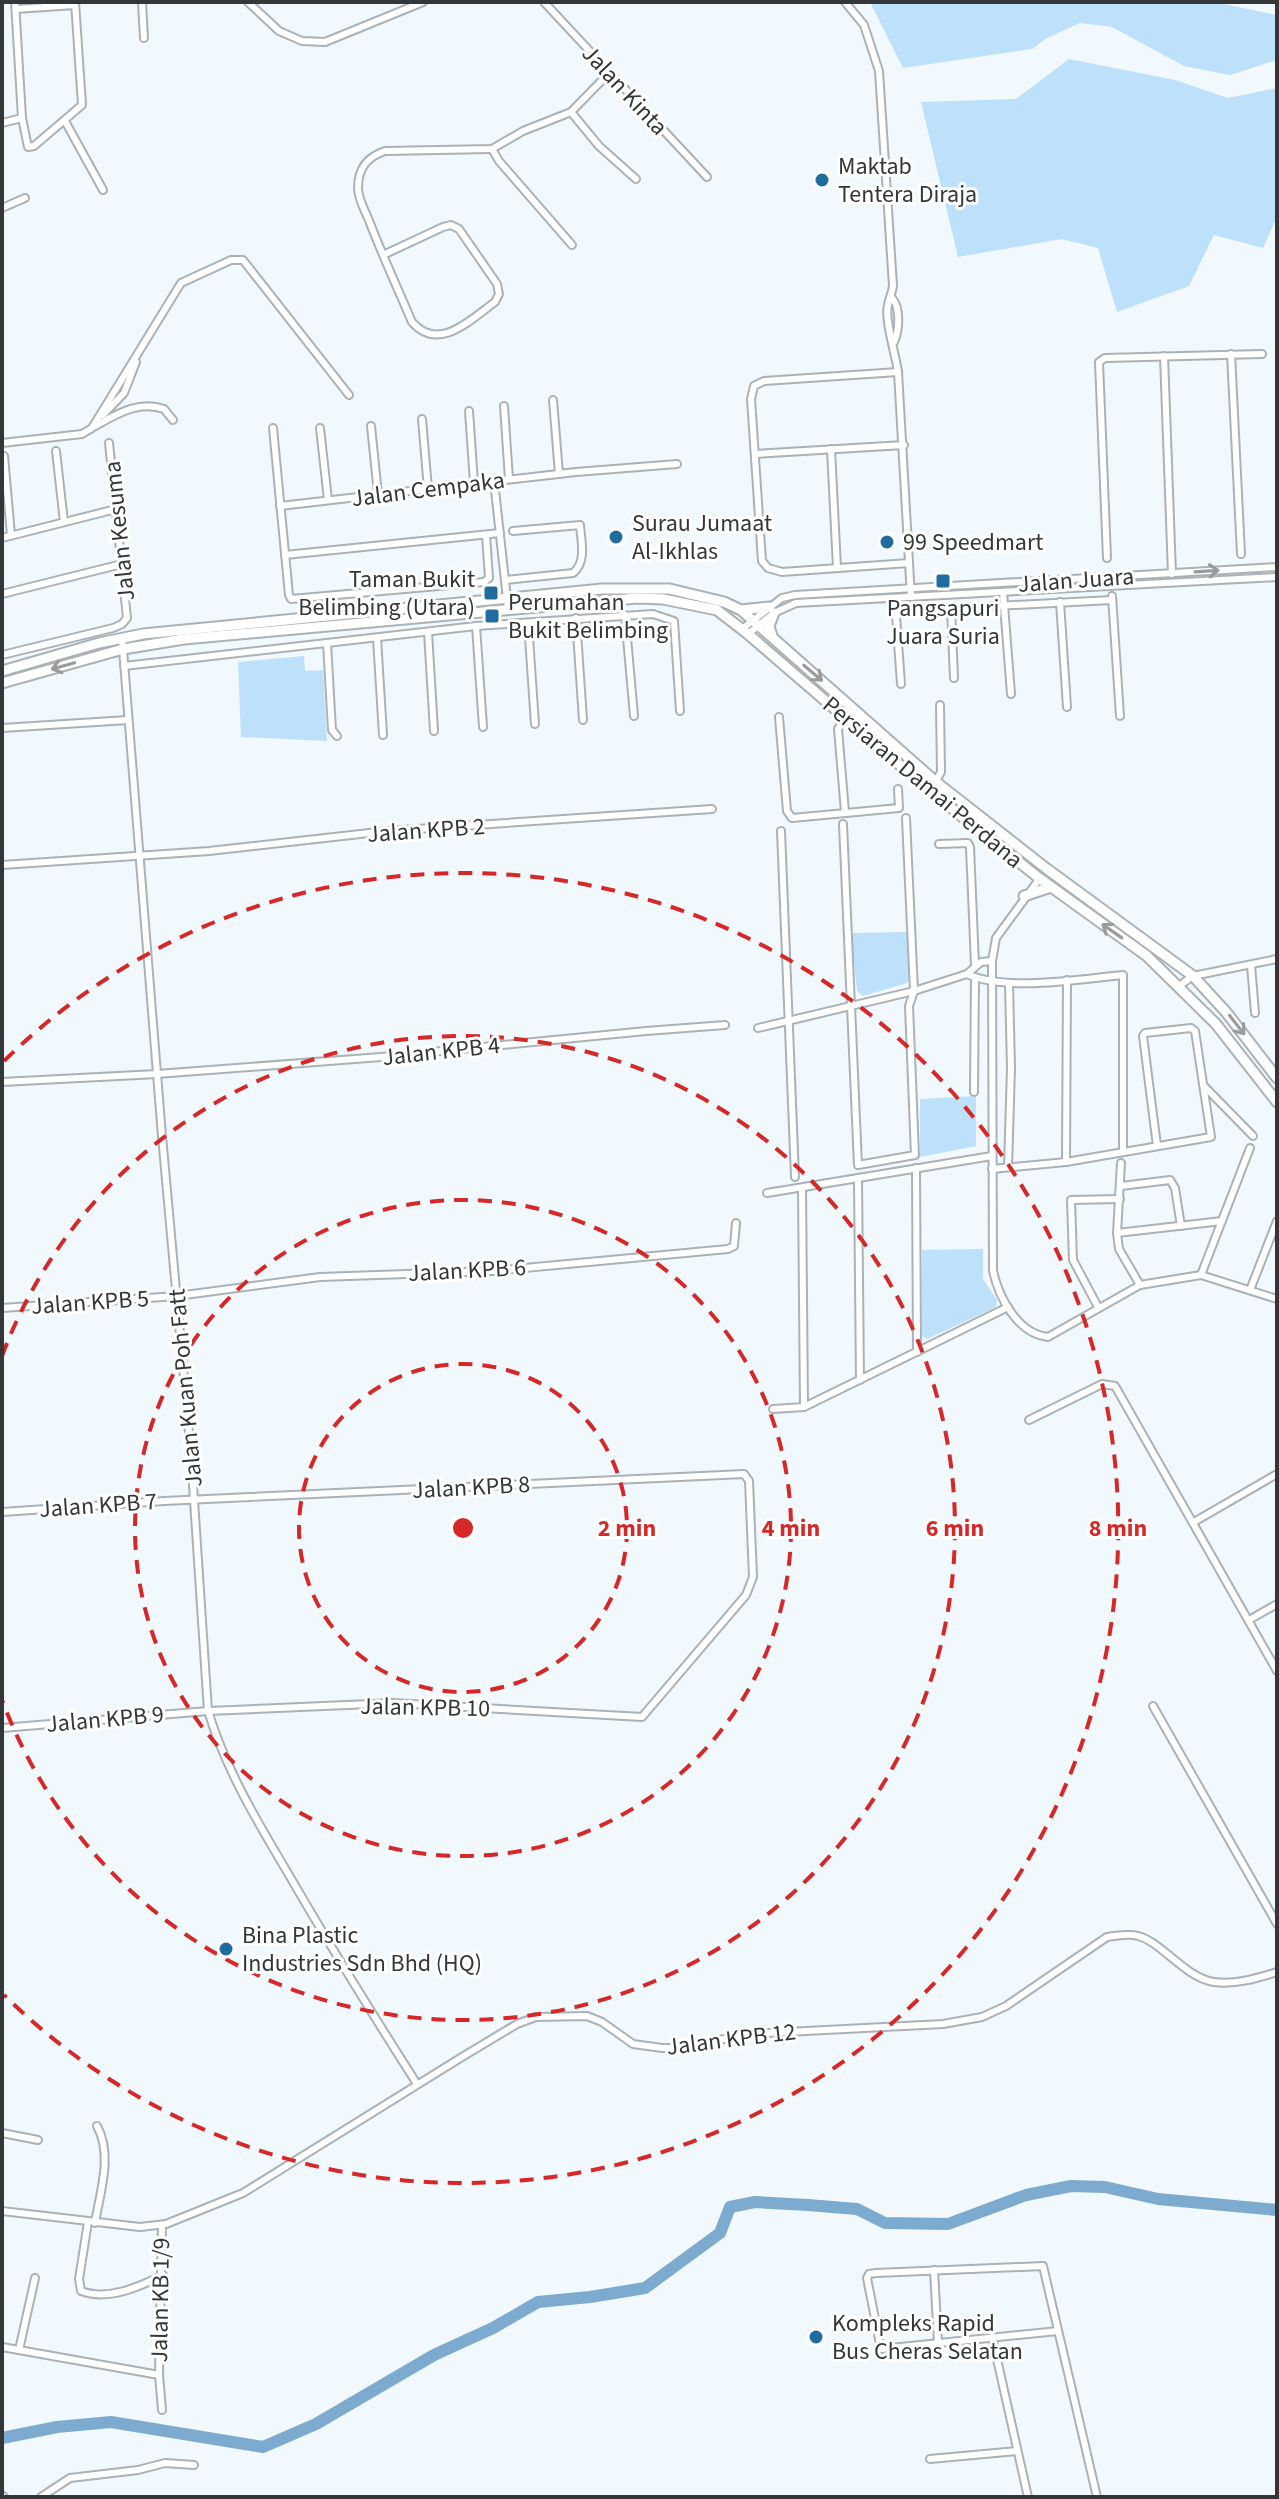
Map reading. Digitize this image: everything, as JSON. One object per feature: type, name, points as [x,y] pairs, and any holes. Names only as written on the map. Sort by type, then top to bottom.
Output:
[{"type":"main road","name":"Persiaran Damai Perdana","points":[[508,604],[602,589],[666,588],[724,602],[741,610],[1028,869],[1147,956],[1216,1024],[1277,1102]]},
{"type":"main road","name":"Persiaran Damai Perdana","points":[[508,604],[663,599],[717,610],[844,717],[933,786],[1193,976],[1226,1012],[1277,1078]]},
{"type":"main road","points":[[2,671],[122,637],[508,604]]},
{"type":"main road","points":[[2,683],[123,649],[184,639],[508,604]]},
{"type":"main road","points":[[741,610],[772,610],[769,626],[774,640]]},
{"type":"main road","points":[[1028,869],[1024,896],[1051,887]]},
{"type":"street","points":[[142,2],[144,38]]},
{"type":"street","points":[[248,2],[279,31],[302,41],[325,42],[423,2]]},
{"type":"street","name":"Jalan Kinta","points":[[544,2],[707,177]]},
{"type":"street","points":[[845,2],[864,25],[879,71],[892,298],[897,305],[898,330],[894,342],[904,445],[911,593]]},
{"type":"street","points":[[75,4],[83,101],[80,109],[34,146],[28,147],[22,118],[16,6],[75,4]]},
{"type":"street","points":[[383,255],[451,225],[459,229],[497,284],[499,294],[495,302],[455,331],[429,335],[419,330],[412,322],[383,255],[358,192],[365,161],[385,151],[492,149],[523,131],[571,112],[609,73]]},
{"type":"street","points":[[571,112],[599,146],[636,179]]},
{"type":"street","points":[[2,123],[22,118]]},
{"type":"street","points":[[65,121],[103,190]]},
{"type":"street","points":[[492,149],[572,245]]},
{"type":"street","points":[[2,208],[25,198]]},
{"type":"street","points":[[92,428],[181,283],[231,260],[243,260],[349,395]]},
{"type":"street","points":[[1231,354],[1241,554]]},
{"type":"street","points":[[1107,558],[1099,362],[1105,358],[1262,354]]},
{"type":"street","points":[[1164,356],[1172,574]]},
{"type":"street","points":[[898,372],[759,382],[751,391],[762,561],[768,568],[782,572],[909,563]]},
{"type":"street","points":[[553,400],[559,474]]},
{"type":"street","points":[[2,443],[82,434],[129,409],[142,406],[164,409],[173,420]]},
{"type":"street","points":[[504,406],[509,479]]},
{"type":"street","points":[[469,411],[474,483]]},
{"type":"street","points":[[422,419],[428,489]]},
{"type":"street","points":[[371,426],[378,494]]},
{"type":"street","points":[[273,428],[291,599],[484,582],[489,578],[490,571],[486,535]]},
{"type":"street","points":[[320,428],[328,500]]},
{"type":"street","name":"Jalan Kesuma","points":[[2,655],[113,628],[127,618],[109,443]]},
{"type":"street","points":[[755,454],[904,445]]},
{"type":"street","points":[[831,449],[837,568]]},
{"type":"street","points":[[56,451],[64,522]]},
{"type":"street","points":[[4,456],[11,535]]},
{"type":"street","name":"Jalan Cempaka","points":[[280,506],[509,479],[677,464]]},
{"type":"street","points":[[494,481],[508,604]]},
{"type":"street","points":[[2,538],[116,509]]},
{"type":"street","points":[[505,580],[573,573],[582,561],[580,525],[513,531]]},
{"type":"street","points":[[285,555],[500,533]]},
{"type":"street","points":[[2,591],[122,564]]},
{"type":"street","name":"Jalan Juara","points":[[745,631],[772,610],[796,603],[1003,585],[1277,567]]},
{"type":"street","name":"Jalan Juara","points":[[911,593],[1003,593],[1277,577]]},
{"type":"street","points":[[1003,585],[1011,694]]},
{"type":"street","points":[[1112,588],[1120,716]]},
{"type":"street","points":[[901,684],[898,611],[1112,600]]},
{"type":"street","points":[[1060,602],[1067,707]]},
{"type":"street","points":[[951,608],[954,678]]},
{"type":"street","points":[[124,666],[476,626],[653,614],[670,618],[675,626],[680,711]]},
{"type":"street","points":[[625,615],[634,716]]},
{"type":"street","points":[[576,618],[583,720]]},
{"type":"street","points":[[528,623],[535,724]]},
{"type":"street","points":[[476,626],[483,727]]},
{"type":"street","points":[[428,632],[434,731]]},
{"type":"street","name":"Jalan Kuan Poh Fatt","points":[[122,637],[194,1500],[208,1711],[219,1746],[258,1822],[417,2084]]},
{"type":"street","points":[[377,638],[383,735]]},
{"type":"street","points":[[327,643],[332,730],[337,736]]},
{"type":"street","points":[[933,786],[941,772],[940,705]]},
{"type":"street","points":[[845,812],[838,729],[852,707]]},
{"type":"street","points":[[779,717],[787,811],[792,818],[899,808],[898,789]]},
{"type":"street","points":[[2,728],[128,720]]},
{"type":"street","name":"Jalan KPB 2","points":[[2,865],[252,847],[387,831],[712,809]]},
{"type":"street","points":[[843,824],[858,1165],[915,1155],[909,1006],[914,991],[906,818]]},
{"type":"street","points":[[781,831],[795,1177]]},
{"type":"street","points":[[939,844],[963,842],[970,847],[975,965]]},
{"type":"street","points":[[1047,869],[1024,896],[996,938],[992,961],[993,1271],[1008,1307],[1031,1333],[1048,1337],[1140,1285],[1201,1275],[1277,1299]]},
{"type":"street","points":[[1179,986],[1193,976],[1277,959]]},
{"type":"street","points":[[758,1028],[914,991],[967,974],[975,965],[992,961]]},
{"type":"street","points":[[1251,965],[1255,1013]]},
{"type":"street","points":[[967,974],[1009,984],[1123,975],[1123,1152]]},
{"type":"street","points":[[974,1092],[975,977]]},
{"type":"street","points":[[1066,1162],[1067,980]]},
{"type":"street","points":[[1008,1167],[1011,1068],[1009,984]]},
{"type":"street","name":"Jalan KPB 4","points":[[2,1082],[381,1057],[725,1025]]},
{"type":"street","points":[[992,1169],[1066,1162],[1211,1137],[1195,1031],[1191,1028],[1145,1033],[1143,1036],[1157,1146]]},
{"type":"street","points":[[1204,1086],[1253,1136]]},
{"type":"street","points":[[1201,1275],[1250,1148]]},
{"type":"street","points":[[767,1193],[992,1156]]},
{"type":"street","points":[[1121,1163],[1119,1249],[1140,1285]]},
{"type":"street","points":[[916,1168],[917,1352]]},
{"type":"street","points":[[858,1178],[860,1380]]},
{"type":"street","points":[[1121,1186],[1167,1179],[1174,1184],[1181,1226]]},
{"type":"street","points":[[802,1188],[804,1407]]},
{"type":"street","points":[[1098,1307],[1073,1260],[1071,1200],[1120,1199]]},
{"type":"street","points":[[1117,1233],[1222,1221]]},
{"type":"street","points":[[1250,1290],[1277,1221]]},
{"type":"street","name":"Jalan KPB 6","points":[[177,1296],[320,1277],[493,1271],[728,1249],[734,1246],[736,1223]]},
{"type":"street","name":"Jalan KPB 5","points":[[2,1308],[177,1296]]},
{"type":"street","points":[[773,1409],[804,1407],[1008,1307]]},
{"type":"street","points":[[1029,1420],[1102,1384],[1115,1386],[1277,1671]]},
{"type":"street","name":"Jalan KPB 8","points":[[194,1500],[744,1474],[747,1477],[751,1587],[642,1717]]},
{"type":"street","points":[[1194,1522],[1277,1474]]},
{"type":"street","name":"Jalan KPB 7","points":[[2,1512],[194,1500]]},
{"type":"street","points":[[1249,1620],[1277,1604]]},
{"type":"street","name":"Jalan KPB 10","points":[[208,1711],[393,1703],[642,1717]]},
{"type":"street","points":[[1153,1706],[1277,1924]]},
{"type":"street","name":"Jalan KPB 9","points":[[2,1728],[208,1711]]},
{"type":"street","name":"Jalan KPB 12","points":[[162,2225],[243,2193],[517,2024],[550,2015],[587,2016],[602,2022],[633,2044],[662,2048],[682,2048],[747,2034],[842,2027],[904,2028],[964,2021],[1006,2006],[1107,1937],[1123,1935],[1141,1936],[1194,1975],[1213,1982],[1247,1980],[1277,1972]]},
{"type":"street","points":[[97,2126],[103,2137],[106,2155],[79,2279],[81,2291],[93,2294],[126,2291],[163,2275]]},
{"type":"street","points":[[2,2133],[38,2140]]},
{"type":"street","points":[[2,2211],[140,2227],[162,2225]]},
{"type":"street","name":"Jalan KB 1/9","points":[[162,2225],[159,2375],[162,2410]]},
{"type":"street","points":[[1058,2331],[881,2349],[867,2278],[869,2274],[1043,2266],[1097,2497]]},
{"type":"street","points":[[934,2270],[938,2343]]},
{"type":"street","points":[[19,2350],[35,2278]]},
{"type":"street","points":[[992,2337],[1028,2497]]},
{"type":"street","points":[[2,2347],[159,2375]]},
{"type":"street","points":[[930,2459],[1017,2451]]},
{"type":"street","points":[[41,2497],[70,2478],[138,2470],[165,2463],[194,2465]]},
{"type":"shaded area","points":[[870,2],[1214,2],[1277,15],[1277,60],[1230,75],[1184,66],[1112,27],[1080,23],[1047,38],[1032,49],[903,68]]},
{"type":"shaded area","points":[[1069,59],[1175,80],[1228,98],[1277,88],[1277,217],[1263,248],[1214,235],[1189,286],[1117,312],[1098,248],[1062,239],[958,257],[921,102],[1016,99]]},
{"type":"shaded area","points":[[304,656],[305,671],[323,670],[327,741],[241,737],[238,662]]},
{"type":"shaded area","points":[[907,932],[910,979],[907,983],[863,996],[857,991],[851,933]]},
{"type":"shaded area","points":[[976,1096],[976,1146],[920,1157],[920,1099]]},
{"type":"shaded area","points":[[983,1249],[983,1279],[997,1300],[996,1307],[927,1339],[922,1336],[922,1250]]},
{"type":"waterway","points":[[2,2438],[57,2427],[111,2422],[263,2447],[316,2424],[434,2355],[493,2328],[538,2302],[645,2288],[720,2233],[730,2207],[755,2202],[857,2209],[885,2223],[948,2224],[1026,2195],[1071,2186],[1105,2187],[1158,2199],[1277,2210]]},
{"type":"place","name":"Maktab Tentera Diraja","points":[[822,180]]},
{"type":"place","name":"Surau Jumaat Al-Ikhlas","points":[[616,537]]},
{"type":"place","name":"99 Speedmart","points":[[887,542]]},
{"type":"place","name":"Pangsapuri Juara Suria","points":[[943,581]]},
{"type":"place","name":"Taman Bukit Belimbing (Utara)","points":[[491,593]]},
{"type":"place","name":"Perumahan Bukit Belimbing","points":[[492,616]]},
{"type":"place","name":"Bina Plastic Industries Sdn Bhd (HQ)","points":[[226,1949]]},
{"type":"place","name":"Kompleks Rapid Bus Cheras Selatan","points":[[816,2337]]}]
